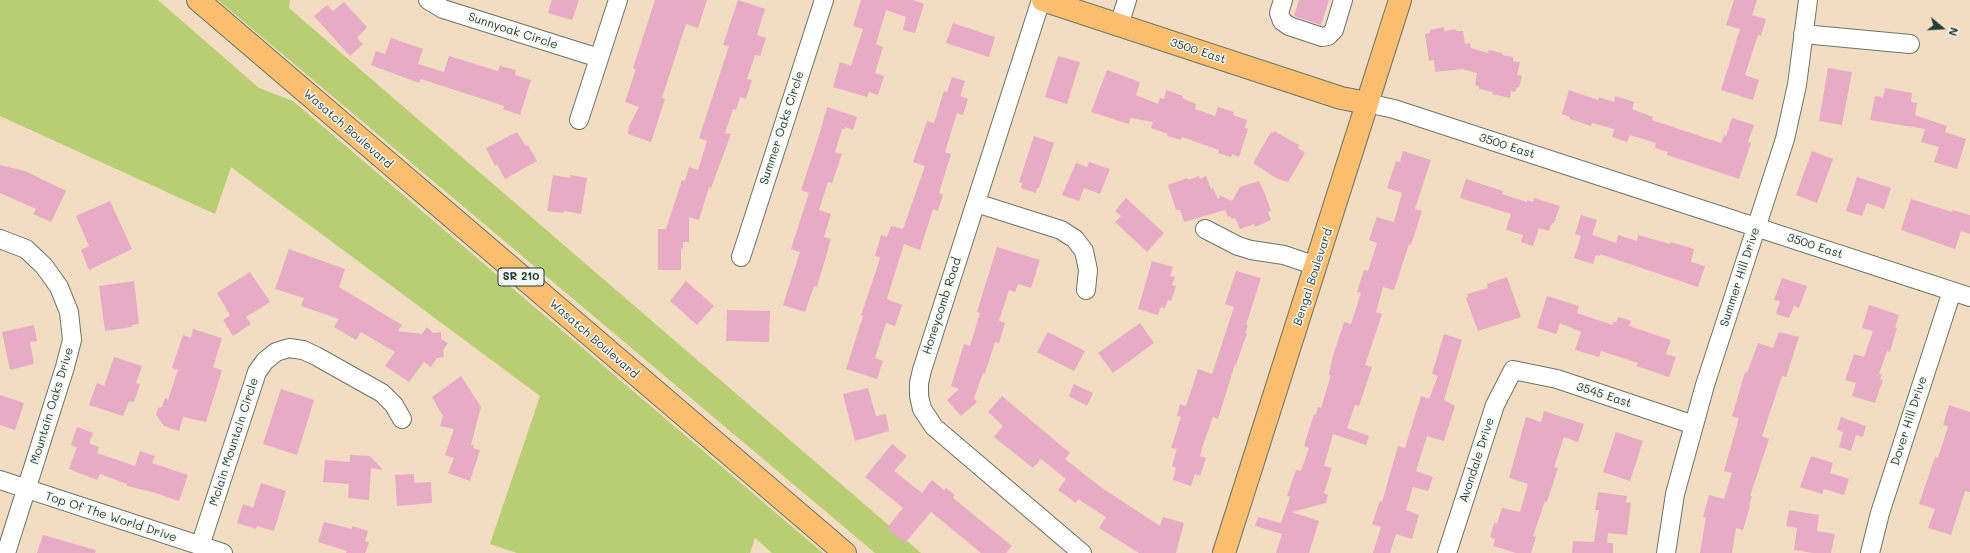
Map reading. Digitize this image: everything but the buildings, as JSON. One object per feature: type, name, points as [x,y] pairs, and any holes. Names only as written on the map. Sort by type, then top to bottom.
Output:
[{"type":"main road","name":"Wasatch Boulevard","points":[[198,0],[845,553]]},
{"type":"main road","name":"3500 East","points":[[1042,0],[1341,98],[1367,103]]},
{"type":"main road","name":"Bengal Boulevard","points":[[1224,553],[1400,0]]},
{"type":"street","name":"Sunnyoak Circle","points":[[428,0],[443,8],[599,58]]},
{"type":"street","points":[[579,120],[618,0]]},
{"type":"street","name":"Summer Oaks Circle","points":[[740,257],[824,0]]},
{"type":"street","name":"Honeycomb Road","points":[[1042,0],[919,383],[922,409],[934,427],[1082,553]]},
{"type":"street","points":[[1119,25],[1127,0]]},
{"type":"street","points":[[1283,0],[1279,13],[1282,21],[1289,26],[1322,38],[1328,36],[1334,30],[1343,0]]},
{"type":"street","name":"Summer Hill Drive","points":[[1666,553],[1675,494],[1694,425],[1785,139],[1797,85],[1808,0]]},
{"type":"street","points":[[1803,34],[1910,44]]},
{"type":"street","name":"3500 East","points":[[1367,103],[1394,110],[1970,296]]},
{"type":"street","points":[[976,203],[1061,230],[1075,239],[1084,251],[1088,270],[1086,290]]},
{"type":"street","points":[[1206,229],[1238,246],[1251,250],[1284,255],[1316,266]]},
{"type":"street","name":"Mountain Oaks Drive","points":[[0,238],[26,249],[44,266],[59,287],[69,312],[72,340],[65,367],[6,553]]},
{"type":"street","name":"Dover Hill Drive","points":[[1870,553],[1880,513],[1952,291]]},
{"type":"street","name":"Mclain Mountain Circle","points":[[200,546],[257,372],[265,361],[276,352],[289,348],[303,350],[316,356],[382,393],[394,405],[402,419]]},
{"type":"street","name":"3545 East","points":[[1513,370],[1557,380],[1694,425]]},
{"type":"street","name":"Avondale Drive","points":[[1447,553],[1495,405],[1513,370]]},
{"type":"street","name":"Top Of The World Drive","points":[[0,480],[223,553]]},
{"type":"green space","points":[[0,0],[158,0],[259,88],[293,101],[823,553],[772,553],[755,538],[750,553],[517,553],[490,544],[540,396],[231,167],[215,214],[0,116]]},
{"type":"green space","points":[[218,0],[290,0],[289,8],[921,553],[875,553]]}]
